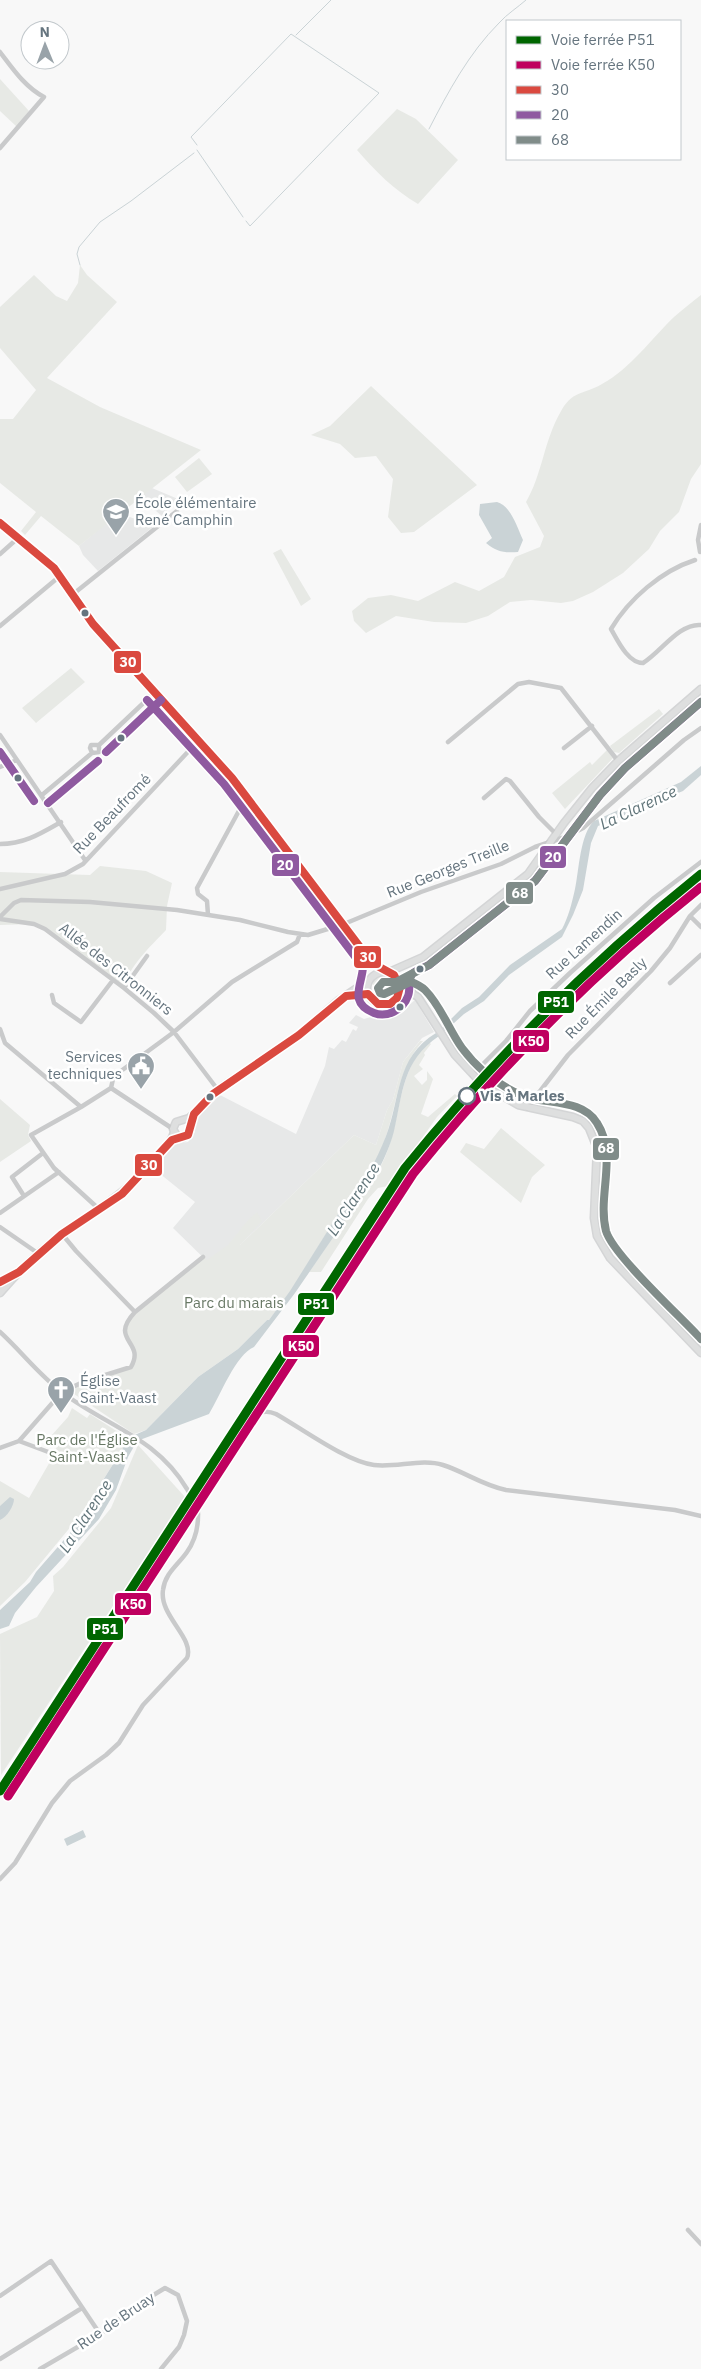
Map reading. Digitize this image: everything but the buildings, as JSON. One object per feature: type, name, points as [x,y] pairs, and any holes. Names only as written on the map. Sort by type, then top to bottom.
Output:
[{"type":"main road","points":[[0,522],[43,557],[60,576],[92,624],[199,740],[247,796],[372,963],[374,970],[370,978],[368,994]]},
{"type":"main road","points":[[0,1293],[19,1272],[62,1234],[100,1210],[140,1178],[170,1143],[181,1121],[194,1114],[218,1090],[299,1035],[370,978],[405,967],[423,957],[528,874],[592,788],[618,761],[701,689]]},
{"type":"main road","points":[[372,963],[387,972],[399,984],[418,997],[441,1035],[472,1075],[492,1091],[527,1108],[573,1117],[582,1121],[589,1128],[597,1148],[594,1218],[597,1236],[615,1264],[701,1353]]},
{"type":"main road","points":[[397,998],[399,984],[405,967]]},
{"type":"main road","points":[[348,994],[363,992],[368,994],[374,1002],[381,1005],[390,1004],[397,998],[412,992]]},
{"type":"main road","points":[[175,1133],[188,1135],[194,1114]]},
{"type":"main road","points":[[181,1121],[190,1126]]},
{"type":"main road","points":[[0,1282],[19,1272]]},
{"type":"street","points":[[0,52],[22,80],[44,97],[0,148]]},
{"type":"street","points":[[72,595],[177,511]]},
{"type":"street","points":[[695,560],[695,555],[700,552],[698,540],[701,527]]},
{"type":"street","points":[[0,554],[18,538]]},
{"type":"street","points":[[695,560],[701,563]]},
{"type":"street","points":[[695,560],[665,576],[640,593],[611,629],[621,646],[634,661],[643,663],[686,627],[701,625]]},
{"type":"street","points":[[0,626],[60,576]]},
{"type":"street","points":[[448,742],[477,720],[513,687],[523,682],[551,684],[561,688],[618,761]]},
{"type":"street","points":[[42,795],[92,753],[99,752],[99,745],[154,693]]},
{"type":"street","points":[[564,748],[592,726]]},
{"type":"street","name":"Rue Georges Treille","points":[[300,934],[312,934],[344,924],[421,892],[501,864],[527,850],[583,828],[684,740],[701,728]]},
{"type":"street","points":[[0,735],[61,822],[85,860]]},
{"type":"street","name":"Rue Beaufromé","points":[[0,889],[65,874],[79,866],[93,855],[199,740]]},
{"type":"street","points":[[92,753],[90,748],[92,745],[95,743],[99,745]]},
{"type":"street","points":[[0,767],[17,760]]},
{"type":"street","points":[[484,798],[506,779],[510,780],[539,817],[556,834]]},
{"type":"street","points":[[208,915],[207,901],[198,894],[197,888],[247,796]]},
{"type":"street","points":[[0,844],[33,839],[61,822]]},
{"type":"street","name":"Rue Lamendin","points":[[472,1075],[506,1041],[530,1011],[570,973],[654,898],[701,862]]},
{"type":"street","points":[[0,918],[14,903],[31,900],[90,902],[208,915],[300,934],[297,942],[232,982],[174,1032],[121,1071],[112,1079],[111,1088]]},
{"type":"street","name":"Rue Émile Basly","points":[[527,1108],[568,1054],[651,971],[670,948],[690,916],[701,905]]},
{"type":"street","points":[[690,916],[701,927]]},
{"type":"street","name":"Allée des Citronniers","points":[[0,918],[34,924],[45,929],[124,988],[174,1032],[218,1090]]},
{"type":"street","points":[[670,983],[701,955]]},
{"type":"street","points":[[124,988],[147,956]]},
{"type":"street","points":[[52,995],[54,1003],[81,1022],[113,980]]},
{"type":"street","points":[[0,1029],[5,1043],[80,1107]]},
{"type":"street","points":[[100,1210],[59,1172],[32,1139],[32,1133],[111,1088]]},
{"type":"street","points":[[111,1088],[164,1121],[175,1133]]},
{"type":"street","points":[[164,1121],[181,1121]]},
{"type":"street","points":[[24,1196],[12,1177],[43,1153]]},
{"type":"street","points":[[0,1213],[59,1172]]},
{"type":"street","points":[[0,1227],[39,1254]]},
{"type":"street","points":[[62,1234],[135,1312]]},
{"type":"street","points":[[0,1448],[19,1441],[37,1423],[62,1392],[83,1382],[131,1367],[135,1357],[134,1351],[124,1332],[124,1327],[135,1312],[202,1257]]},
{"type":"street","points":[[0,1332],[62,1392],[160,1454],[173,1468],[196,1503],[198,1517],[192,1542],[168,1575],[163,1596],[168,1614],[186,1640],[189,1652],[187,1658],[143,1705],[119,1743],[106,1755],[70,1781],[52,1802],[14,1863],[0,1879]]},
{"type":"street","points":[[196,1503],[209,1487],[236,1439],[252,1418],[260,1412],[267,1411],[276,1414],[354,1459],[372,1465],[391,1467],[431,1463],[443,1465],[488,1486],[506,1490],[675,1510],[701,1516]]},
{"type":"street","points":[[19,1441],[51,1453]]},
{"type":"street","points":[[688,2230],[701,2244]]},
{"type":"street","points":[[0,2296],[51,2261],[100,2334]]},
{"type":"street","name":"Rue de Bruay","points":[[40,2369],[100,2334],[142,2302],[165,2288],[178,2295],[187,2321],[179,2347],[161,2369]]},
{"type":"street","points":[[0,2360],[82,2308]]},
{"type":"shaded area","points":[[152,488],[178,499],[162,516],[156,511],[133,502]]},
{"type":"shaded area","name":"École élémentaire René Camphin","points":[[119,513],[154,526],[98,571],[83,555],[79,546]]},
{"type":"shaded area","points":[[415,1000],[434,1032],[422,1038],[403,1062],[393,1100],[387,1110],[376,1145],[354,1135],[215,1269],[173,1228],[195,1202],[154,1169],[175,1144],[188,1142],[195,1132],[193,1127],[197,1117],[220,1095],[296,1134],[325,1066],[329,1047],[334,1049],[342,1040],[346,1042],[353,1029],[356,1031],[358,1027],[349,1023],[356,1015],[364,1019],[408,1006]]},
{"type":"green space","points":[[0,79],[29,111],[17,127],[0,111]]},
{"type":"green space","points":[[397,109],[416,119],[458,160],[418,204],[385,180],[357,150]]},
{"type":"green space","points":[[80,265],[87,275],[117,302],[47,378],[100,407],[201,450],[79,546],[41,516],[25,535],[21,531],[36,512],[0,483],[0,419],[13,419],[36,390],[0,348],[0,307],[34,275],[56,296],[67,301],[78,283]]},
{"type":"green space","points":[[701,295],[701,464],[691,479],[679,512],[660,531],[649,549],[623,573],[593,592],[573,601],[561,603],[531,600],[510,602],[488,616],[466,623],[434,622],[396,616],[366,633],[354,621],[352,611],[368,598],[391,595],[418,601],[455,582],[479,591],[504,577],[515,557],[540,547],[544,536],[526,502],[536,481],[550,435],[564,406],[578,394],[602,384],[622,370],[674,317]]},
{"type":"green space","points":[[371,386],[477,485],[414,532],[401,533],[388,517],[393,479],[376,456],[355,458],[340,444],[311,435],[330,426]]},
{"type":"green space","points":[[199,458],[212,474],[187,492],[175,477]]},
{"type":"green space","points":[[281,549],[311,599],[301,606],[273,553]]},
{"type":"green space","points":[[71,668],[85,682],[36,723],[22,708]]},
{"type":"green space","points":[[659,709],[663,714],[619,753],[614,752],[610,746]]},
{"type":"green space","points":[[607,750],[613,758],[565,809],[552,793],[590,762],[592,765]]},
{"type":"green space","points":[[100,866],[146,871],[172,883],[167,906],[166,930],[135,965],[123,989],[40,927],[32,924],[0,925],[0,872],[90,875]]},
{"type":"green space","points":[[385,975],[392,978],[397,989],[391,1000],[379,1001],[373,996],[381,992],[381,988],[371,984],[377,977]]},
{"type":"green space","name":"Parc du marais","points":[[420,1041],[423,1041],[408,1062],[384,1143],[370,1172],[348,1207],[344,1211],[340,1211],[291,1291],[269,1320],[238,1349],[198,1377],[146,1430],[134,1434],[68,1390],[131,1367],[135,1357],[124,1332],[126,1321],[203,1257],[207,1260],[228,1245],[257,1212],[262,1221],[240,1245],[354,1135],[376,1145],[387,1110],[393,1100],[403,1062]]},
{"type":"green space","points":[[429,1042],[431,1044],[424,1053],[425,1055],[419,1065],[423,1069],[414,1076],[422,1085],[427,1080],[427,1071],[433,1079],[421,1114],[428,1117],[455,1094],[457,1096],[437,1117],[388,1186],[378,1188],[368,1199],[321,1272],[309,1272],[379,1169],[390,1142],[405,1082],[418,1054]]},
{"type":"green space","points":[[0,1099],[30,1125],[28,1135],[31,1141],[0,1162]]},
{"type":"green space","points":[[501,1128],[545,1165],[532,1177],[521,1203],[460,1152],[466,1143],[484,1149]]},
{"type":"green space","name":"Parc de l'Église Saint-Vaast","points":[[72,1408],[87,1418],[90,1414],[129,1439],[82,1513],[25,1582],[0,1606],[0,1481],[29,1498],[55,1453],[57,1445],[51,1436],[68,1417]]},
{"type":"green space","points":[[138,1445],[185,1497],[1,1775],[0,1634],[37,1617],[54,1591],[53,1576],[63,1567],[111,1508]]},
{"type":"water","points":[[497,502],[510,512],[516,523],[523,540],[518,552],[501,551],[486,543],[492,538],[479,515],[480,504]]},
{"type":"water","name":"La Clarence","points":[[701,766],[701,775],[683,791],[598,826],[591,843],[583,890],[562,937],[509,975],[484,1001],[464,1014],[443,1033],[441,1029],[462,1008],[479,997],[510,965],[562,929],[573,900],[583,843],[589,827],[594,821],[681,782]]},
{"type":"water","name":"La Clarence","points":[[436,1033],[439,1036],[427,1046],[411,1067],[402,1091],[392,1137],[376,1175],[295,1293],[254,1347],[241,1358],[209,1414],[137,1441],[128,1457],[116,1490],[99,1519],[36,1587],[15,1613],[9,1626],[0,1629],[0,1610],[30,1582],[36,1572],[70,1533],[130,1437],[146,1430],[198,1377],[238,1349],[269,1320],[290,1291],[340,1211],[344,1211],[348,1207],[364,1181],[386,1136],[406,1066],[413,1054],[423,1043]]},
{"type":"water","points":[[10,1497],[14,1499],[13,1505],[8,1514],[0,1520],[0,1506]]},
{"type":"water","points":[[83,1830],[86,1837],[67,1846],[64,1839]]},
{"type":"waterway","points":[[296,35],[331,0]]},
{"type":"waterway","points":[[429,129],[452,87],[478,47],[502,20],[526,0]]},
{"type":"waterway","points":[[197,145],[191,137],[291,34],[379,93],[250,226],[246,221]]},
{"type":"waterway","points":[[197,150],[243,217]]},
{"type":"waterway","points":[[80,265],[77,254],[79,247],[100,222],[194,153]]},
{"type":"rail line","name":"P51","points":[[0,1791],[405,1168],[473,1088],[545,1013],[660,907],[701,874]]},
{"type":"rail line","name":"K50","points":[[8,1796],[413,1174],[479,1096],[549,1023],[623,953],[701,887]]},
{"type":"transit line","name":"30","points":[[0,523],[54,568],[93,624],[232,778],[372,963],[394,975],[400,987],[397,998],[390,1004],[378,1004],[368,994],[346,996],[299,1035],[213,1094],[194,1114],[188,1135],[172,1140],[122,1194],[62,1234],[19,1272],[0,1282]]},
{"type":"transit line","name":"20","points":[[147,700],[224,784],[363,967],[358,993],[359,999],[366,1009],[379,1014],[394,1012],[406,1001],[412,974],[429,965],[535,881],[600,795],[625,768],[701,702]]},
{"type":"transit line","name":"20","points":[[106,752],[161,700]]},
{"type":"transit line","name":"68","points":[[701,702],[625,768],[600,795],[535,881],[429,965],[412,974],[409,981],[422,987],[431,996],[462,1048],[488,1075],[521,1095],[582,1109],[597,1123],[606,1149],[604,1217],[606,1231],[611,1242],[634,1270],[701,1339]]},
{"type":"transit line","name":"20","points":[[0,752],[34,801]]},
{"type":"transit line","name":"20","points":[[48,803],[98,761]]},
{"type":"transit line","name":"68","points":[[408,983],[384,994],[380,993],[378,988],[383,982],[396,982],[415,972]]},
{"type":"place","name":"École élémentaire René Camphin","points":[[116,536]]},
{"type":"place","name":"Services techniques","points":[[141,1090]]},
{"type":"place","name":"Vis à Marles","points":[[467,1096]]},
{"type":"place","name":"Église Saint-Vaast","points":[[61,1414]]}]
